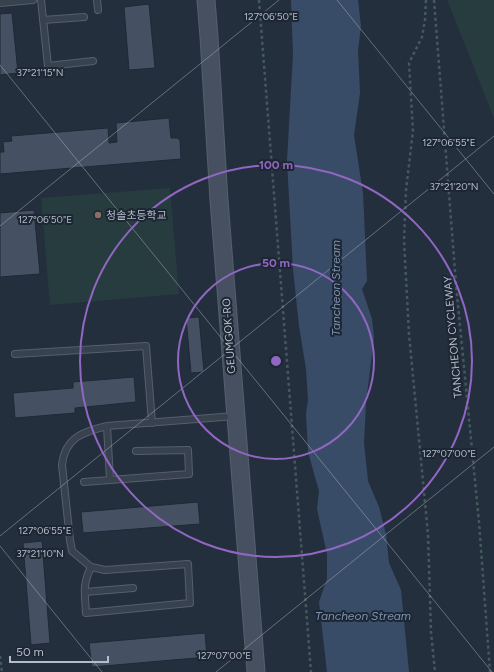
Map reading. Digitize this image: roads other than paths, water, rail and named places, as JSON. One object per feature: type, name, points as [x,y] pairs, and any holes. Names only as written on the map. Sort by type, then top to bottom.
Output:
[{"type":"main road","name":"GEUMGOK-RO","points":[[206,0],[218,200],[256,672]]},
{"type":"lane","points":[[0,2],[33,0]]},
{"type":"lane","points":[[41,0],[48,66],[93,61]]},
{"type":"lane","points":[[97,0],[98,10]]},
{"type":"lane","points":[[43,20],[84,17]]},
{"type":"lane","points":[[14,354],[146,346],[152,423]]},
{"type":"lane","points":[[91,567],[85,580],[86,613],[190,603],[188,564],[104,570],[91,567],[72,551],[62,465],[64,454],[68,445],[80,435],[94,429],[107,426],[235,416]]},
{"type":"lane","points":[[107,426],[110,480]]},
{"type":"lane","points":[[84,482],[189,474],[188,450],[136,451]]},
{"type":"lane","points":[[85,592],[133,588]]},
{"type":"water","name":"Tancheon Stream","points":[[291,0],[358,0],[361,26],[358,50],[360,93],[354,135],[363,193],[367,281],[362,289],[372,319],[374,338],[366,403],[364,443],[368,481],[379,507],[386,534],[389,563],[401,590],[409,672],[327,672],[319,602],[327,579],[327,554],[317,509],[319,491],[308,452],[306,414],[308,400],[306,369],[299,326],[293,269],[287,161],[293,54]]},
{"type":"place","name":"청솔초등학교","points":[[98,215]]}]
